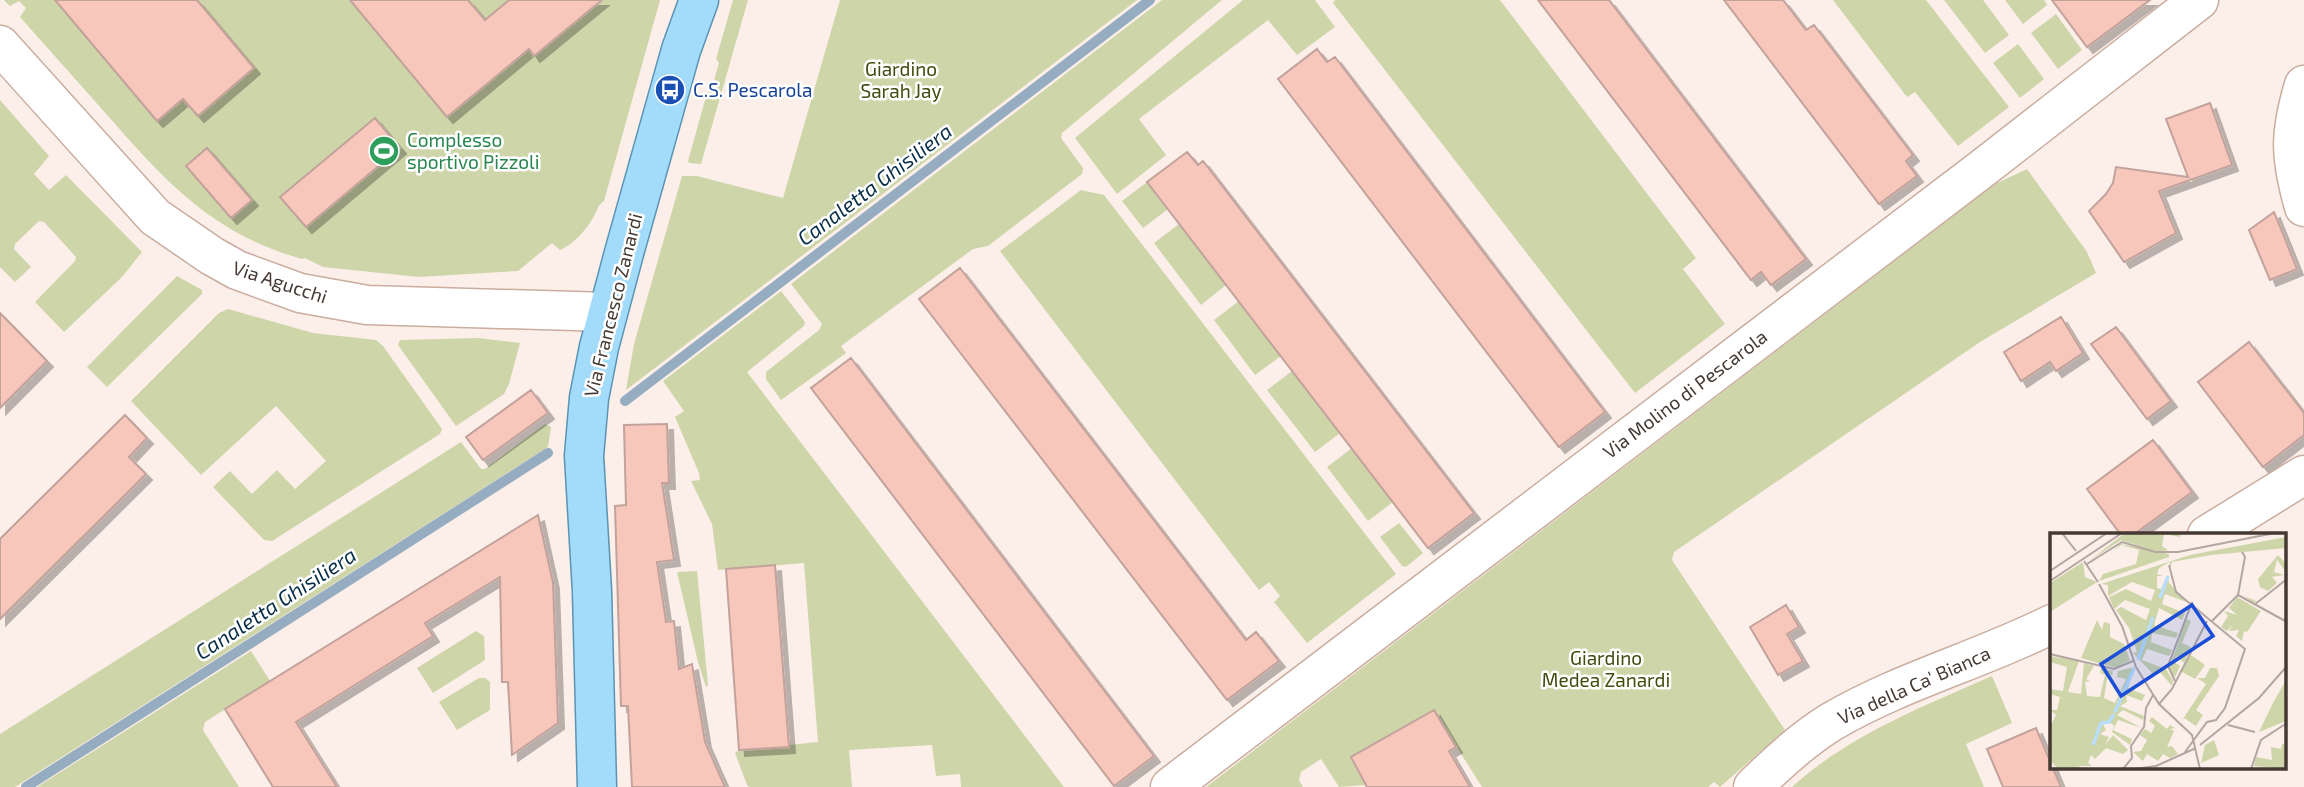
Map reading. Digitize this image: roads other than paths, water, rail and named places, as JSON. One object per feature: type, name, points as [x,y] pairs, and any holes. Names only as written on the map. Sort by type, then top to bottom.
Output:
[{"type":"main road","name":"Via Francesco Zanardi","points":[[597,787],[592,591],[584,456],[589,398],[608,312],[681,50],[699,0]]},
{"type":"street","name":"Via Molino di Pescarola","points":[[1170,787],[1983,168],[2199,0]]},
{"type":"street","name":"Via Agucchi","points":[[0,45],[155,217],[203,251],[237,270],[300,293],[367,305],[608,312]]},
{"type":"street","points":[[2304,85],[2291,142],[2294,169],[2304,207]]},
{"type":"street","points":[[2210,533],[2304,475]]},
{"type":"street","name":"Via della Ca' Bianca","points":[[1753,787],[1788,754],[1832,722],[1895,690],[2050,625]]},
{"type":"waterway","name":"Canaletta Ghisiliera","points":[[625,401],[1150,0]]},
{"type":"waterway","name":"Canaletta Ghisiliera","points":[[26,787],[548,453]]},
{"type":"place","name":"C.S. Pescarola","points":[[670,90]]},
{"type":"place","name":"Complesso sportivo Pizzoli","points":[[384,151]]},
{"type":"park label","name":"Giardino Sarah Jay","points":[[901,80]]},
{"type":"park label","name":"Giardino Medea Zanardi","points":[[1606,669]]}]
